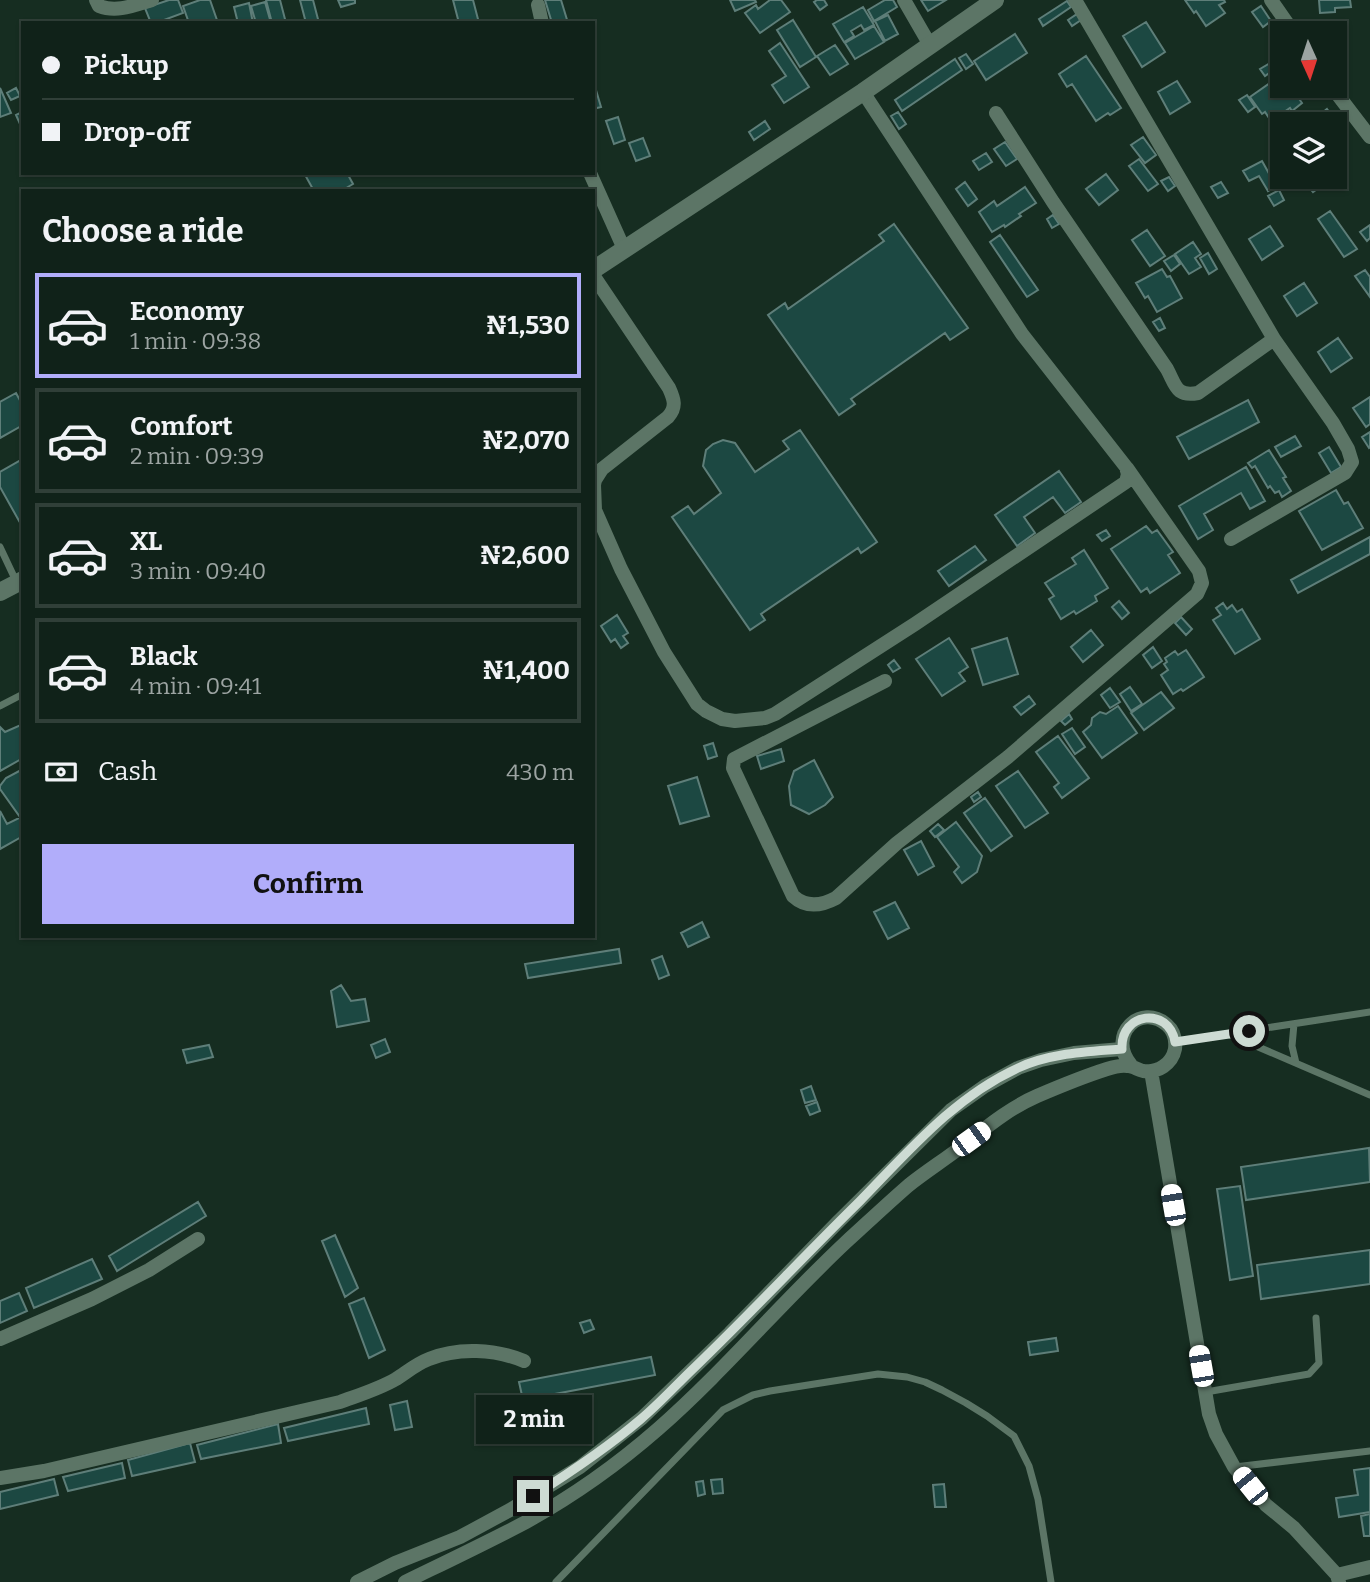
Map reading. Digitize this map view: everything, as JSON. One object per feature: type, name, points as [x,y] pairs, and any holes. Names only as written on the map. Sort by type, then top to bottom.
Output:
[{"type":"street","points":[[96,0],[99,6],[108,9],[129,7],[152,0]]},
{"type":"street","points":[[904,0],[930,45]]},
{"type":"street","points":[[595,271],[863,92],[995,0]]},
{"type":"street","points":[[1075,0],[1274,339],[1333,423],[1352,462],[1345,473],[1231,539]]},
{"type":"street","points":[[1271,0],[1286,21]]},
{"type":"street","points":[[538,5],[542,21]]},
{"type":"street","points":[[863,92],[1022,334],[1126,467],[1199,571],[1202,583],[1197,594],[1008,757],[897,843],[836,898],[825,904],[800,903],[793,896],[733,768],[734,759],[885,681]]},
{"type":"street","points":[[1341,98],[1367,129]]},
{"type":"street","points":[[996,113],[1167,369],[1178,391],[1198,393],[1274,339]]},
{"type":"street","points":[[591,175],[624,249]]},
{"type":"street","points":[[595,275],[669,388],[674,404],[668,417],[602,469],[595,480]]},
{"type":"street","points":[[595,510],[621,569],[664,652],[697,704],[722,719],[735,721],[765,718],[785,708],[936,610],[1126,482],[1126,467]]},
{"type":"street","points":[[0,592],[21,583]]},
{"type":"street","points":[[1148,1018],[1165,1023],[1171,1029],[1175,1042],[1170,1062],[1163,1068],[1151,1071],[1138,1070],[1131,1065],[1125,1058],[1121,1040],[1130,1024],[1148,1018]]},
{"type":"street","points":[[356,1582],[460,1537],[580,1467],[642,1418],[951,1110],[985,1086],[1018,1068],[1041,1060],[1074,1053],[1122,1049]]},
{"type":"street","points":[[405,1582],[527,1521],[620,1461],[669,1419],[901,1192],[1012,1109],[1036,1096],[1109,1068],[1131,1065]]},
{"type":"street","points":[[1151,1071],[1205,1393],[1216,1434],[1234,1467],[1266,1506],[1294,1528],[1338,1579],[1370,1567]]},
{"type":"street","points":[[0,1339],[92,1299],[149,1270],[198,1239]]},
{"type":"street","points":[[0,1478],[44,1471],[341,1402],[395,1379],[431,1358],[449,1353],[491,1351],[524,1361]]},
{"type":"lane","points":[[0,547],[21,583]]},
{"type":"lane","points":[[0,706],[21,695]]},
{"type":"lane","points":[[1175,1042],[1370,1012]]},
{"type":"lane","points":[[1294,1024],[1292,1046],[1296,1063]]},
{"type":"lane","points":[[1227,1034],[1370,1094]]},
{"type":"lane","points":[[1205,1393],[1309,1374],[1319,1363],[1316,1318]]},
{"type":"lane","points":[[556,1582],[723,1410],[770,1391],[878,1374],[925,1382],[966,1403],[1014,1436],[1029,1466],[1038,1499],[1051,1582]]},
{"type":"lane","points":[[1234,1467],[1370,1451]]},
{"type":"building","points":[[169,0],[178,0],[183,13],[161,21],[150,21],[145,8]]},
{"type":"building","points":[[200,0],[210,0],[217,21],[188,21],[183,6]]},
{"type":"building","points":[[266,0],[280,0],[285,21],[271,21]]},
{"type":"building","points":[[300,0],[313,0],[318,21],[305,21]]},
{"type":"building","points":[[338,0],[355,0],[355,3],[341,7]]},
{"type":"building","points":[[453,0],[473,0],[478,21],[458,21]]},
{"type":"building","points":[[545,0],[561,0],[567,21],[551,21]]},
{"type":"building","points":[[730,0],[755,0],[756,2],[735,11]]},
{"type":"building","points":[[770,0],[781,0],[790,12],[760,33],[745,13],[756,5],[758,9]]},
{"type":"building","points":[[824,0],[827,5],[820,10],[814,2]]},
{"type":"building","points":[[885,0],[893,0],[897,7],[874,21],[868,10]]},
{"type":"building","points":[[921,0],[946,0],[928,11]]},
{"type":"building","points":[[1185,0],[1224,0],[1225,2],[1219,5],[1225,13],[1206,26]]},
{"type":"building","points":[[1319,0],[1350,0],[1351,7],[1320,13]]},
{"type":"building","points":[[1067,1],[1071,7],[1043,26],[1039,19]]},
{"type":"building","points":[[265,2],[270,21],[255,21],[251,6]]},
{"type":"building","points":[[249,3],[253,21],[238,21],[234,7]]},
{"type":"building","points":[[1261,6],[1271,21],[1263,27],[1252,12]]},
{"type":"building","points":[[863,7],[874,25],[864,30],[861,25],[851,31],[854,36],[844,42],[833,24]]},
{"type":"building","points":[[1077,14],[1081,20],[1072,26],[1068,20]]},
{"type":"building","points":[[888,15],[898,34],[885,41],[875,21]]},
{"type":"building","points":[[793,20],[816,57],[800,67],[777,30]]},
{"type":"building","points":[[1146,22],[1165,52],[1142,67],[1123,36]]},
{"type":"building","points":[[874,26],[884,42],[855,59],[845,43]]},
{"type":"building","points":[[1015,34],[1027,53],[986,80],[974,61]]},
{"type":"building","points":[[780,43],[809,87],[784,103],[772,85],[786,76],[769,51]]},
{"type":"building","points":[[835,45],[848,64],[830,75],[817,56]]},
{"type":"building","points":[[966,54],[973,64],[966,69],[959,58]]},
{"type":"building","points":[[1086,56],[1121,108],[1096,121],[1072,84],[1067,87],[1059,74]]},
{"type":"building","points":[[955,59],[962,70],[902,111],[895,100]]},
{"type":"building","points":[[1270,63],[1270,72],[1265,76],[1260,69]]},
{"type":"building","points":[[1177,81],[1190,102],[1170,114],[1158,92]]},
{"type":"building","points":[[1270,83],[1270,98],[1298,98],[1302,103],[1292,111],[1290,108],[1284,112],[1270,112],[1270,120],[1265,112],[1262,114],[1250,97]]},
{"type":"building","points":[[595,87],[601,107],[595,108]]},
{"type":"building","points":[[0,88],[11,113],[0,117]]},
{"type":"building","points":[[16,88],[20,96],[11,100],[7,93]]},
{"type":"building","points":[[1247,95],[1255,107],[1248,112],[1239,100]]},
{"type":"building","points":[[21,112],[21,124],[20,124],[16,115]]},
{"type":"building","points":[[898,112],[906,124],[899,129],[891,116]]},
{"type":"building","points":[[618,117],[625,140],[614,144],[606,121]]},
{"type":"building","points":[[765,121],[770,129],[754,140],[749,132]]},
{"type":"building","points":[[1143,137],[1156,155],[1145,163],[1131,145]]},
{"type":"building","points":[[643,138],[650,156],[636,161],[629,143]]},
{"type":"building","points":[[1005,142],[1017,159],[1006,166],[994,149]]},
{"type":"building","points":[[986,153],[992,162],[979,170],[973,161]]},
{"type":"building","points":[[1139,159],[1158,184],[1148,191],[1129,166]]},
{"type":"building","points":[[1262,161],[1270,175],[1271,189],[1268,191],[1259,176],[1249,181],[1243,171]]},
{"type":"building","points":[[1106,174],[1118,190],[1099,205],[1086,189]]},
{"type":"building","points":[[305,175],[348,175],[353,184],[344,189],[313,189]]},
{"type":"building","points":[[1169,177],[1175,186],[1168,191],[1161,181]]},
{"type":"building","points":[[965,182],[977,199],[968,206],[956,189]]},
{"type":"building","points":[[1221,182],[1228,193],[1218,198],[1211,187]]},
{"type":"building","points":[[1025,187],[1036,203],[1005,227],[1004,225],[992,232],[979,212],[994,201],[997,206]]},
{"type":"building","points":[[1279,190],[1284,200],[1274,206],[1268,196]]},
{"type":"building","points":[[1330,211],[1357,249],[1344,257],[1318,219]]},
{"type":"building","points":[[1053,215],[1059,224],[1052,228],[1047,219]]},
{"type":"building","points":[[894,224],[968,328],[950,340],[945,333],[851,399],[855,404],[839,415],[768,315],[785,303],[788,309],[884,241],[879,235]]},
{"type":"building","points":[[1370,225],[1370,238],[1367,241],[1360,232]]},
{"type":"building","points":[[1270,226],[1283,246],[1262,260],[1249,239]]},
{"type":"building","points":[[1147,230],[1165,256],[1150,266],[1132,240]]},
{"type":"building","points":[[1000,235],[1038,290],[1027,297],[990,242]]},
{"type":"building","points":[[1193,242],[1201,254],[1195,258],[1201,267],[1189,274],[1175,254]]},
{"type":"building","points":[[1208,253],[1217,269],[1209,274],[1200,258]]},
{"type":"building","points":[[1174,255],[1180,264],[1171,271],[1164,261]]},
{"type":"building","points":[[1162,269],[1167,277],[1170,276],[1182,298],[1157,312],[1136,283]]},
{"type":"building","points":[[1365,270],[1370,277],[1370,297],[1355,276]]},
{"type":"building","points":[[1304,283],[1317,303],[1297,316],[1284,296]]},
{"type":"building","points":[[1160,318],[1165,328],[1159,331],[1153,322]]},
{"type":"building","points":[[1338,338],[1352,358],[1331,372],[1318,352]]},
{"type":"building","points":[[16,393],[21,402],[21,426],[0,438],[0,402]]},
{"type":"building","points":[[1370,397],[1370,424],[1366,427],[1353,408]]},
{"type":"building","points":[[1248,400],[1259,422],[1189,459],[1177,437]]},
{"type":"building","points":[[800,430],[877,542],[861,553],[858,548],[761,614],[765,620],[750,630],[672,517],[688,506],[694,514],[721,493],[703,466],[706,450],[713,444],[723,440],[735,443],[755,472],[789,449],[783,441]]},
{"type":"building","points":[[1370,432],[1370,447],[1369,448],[1362,437]]},
{"type":"building","points":[[1295,436],[1301,446],[1281,457],[1275,447]]},
{"type":"building","points":[[1329,447],[1341,467],[1331,473],[1319,453]]},
{"type":"building","points":[[1269,450],[1286,477],[1283,478],[1291,491],[1282,497],[1279,491],[1275,493],[1270,486],[1268,488],[1255,466],[1252,468],[1248,463]]},
{"type":"building","points":[[21,460],[21,524],[0,487],[0,472]]},
{"type":"building","points":[[1246,467],[1265,501],[1250,509],[1241,493],[1204,514],[1213,530],[1198,539],[1179,506]]},
{"type":"building","points":[[1059,471],[1081,502],[1065,513],[1053,497],[1024,517],[1035,533],[1017,546],[995,515]]},
{"type":"building","points":[[1336,490],[1344,504],[1348,502],[1363,528],[1322,550],[1299,511]]},
{"type":"building","points":[[1146,526],[1152,533],[1157,530],[1173,552],[1168,555],[1180,573],[1150,593],[1147,588],[1141,592],[1111,549]]},
{"type":"building","points":[[1106,530],[1110,536],[1102,541],[1097,535]]},
{"type":"building","points":[[1370,537],[1370,554],[1298,593],[1291,580]]},
{"type":"building","points":[[975,546],[986,560],[949,586],[938,571]]},
{"type":"building","points":[[1084,550],[1108,588],[1095,596],[1097,601],[1076,614],[1074,611],[1061,619],[1049,599],[1054,596],[1045,583],[1076,564],[1072,558]]},
{"type":"building","points":[[1119,601],[1129,613],[1122,619],[1112,607]]},
{"type":"building","points":[[1223,603],[1227,609],[1232,605],[1237,612],[1242,609],[1260,639],[1235,654],[1213,620],[1221,615],[1216,608]]},
{"type":"building","points":[[617,615],[628,633],[623,636],[628,643],[621,648],[615,639],[611,642],[601,626]]},
{"type":"building","points":[[1181,617],[1192,629],[1186,635],[1175,623]]},
{"type":"building","points":[[1091,630],[1103,645],[1083,662],[1071,647]]},
{"type":"building","points":[[949,638],[968,667],[959,673],[965,681],[942,696],[916,659]]},
{"type":"building","points":[[1007,638],[1018,674],[983,685],[972,649]]},
{"type":"building","points":[[1153,647],[1162,661],[1152,668],[1143,655]]},
{"type":"building","points":[[1186,650],[1204,677],[1183,691],[1181,689],[1173,694],[1161,675],[1168,670],[1164,664],[1167,662],[1165,658],[1175,651],[1178,655]]},
{"type":"building","points":[[894,660],[900,668],[893,672],[888,665]]},
{"type":"building","points":[[1130,687],[1142,704],[1131,711],[1120,694]]},
{"type":"building","points":[[1110,688],[1120,702],[1110,708],[1101,695]]},
{"type":"building","points":[[1161,692],[1174,708],[1144,730],[1131,713]]},
{"type":"building","points":[[1029,696],[1035,704],[1021,715],[1014,707]]},
{"type":"building","points":[[1118,706],[1137,733],[1102,758],[1083,732],[1091,725],[1092,718],[1100,712],[1106,714]]},
{"type":"building","points":[[1069,714],[1072,719],[1065,725],[1061,721]]},
{"type":"building","points":[[21,725],[21,759],[0,771],[0,727],[5,732]]},
{"type":"building","points":[[1072,728],[1085,747],[1075,754],[1062,734]]},
{"type":"building","points":[[1058,736],[1089,778],[1062,798],[1054,787],[1059,783],[1036,752]]},
{"type":"building","points":[[713,743],[717,756],[708,759],[704,746]]},
{"type":"building","points":[[781,749],[784,761],[761,769],[757,756]]},
{"type":"building","points":[[814,760],[833,797],[809,814],[791,805],[789,786],[794,771]]},
{"type":"building","points":[[21,770],[21,817],[0,789],[6,778]]},
{"type":"building","points":[[1018,771],[1048,813],[1025,828],[996,786]]},
{"type":"building","points":[[697,777],[709,816],[680,824],[668,786]]},
{"type":"building","points":[[978,792],[981,797],[974,802],[971,797]]},
{"type":"building","points":[[985,798],[1012,836],[991,851],[964,813]]},
{"type":"building","points":[[0,811],[7,824],[21,817],[21,837],[0,849]]},
{"type":"building","points":[[956,822],[982,856],[977,872],[962,883],[954,872],[959,867],[937,837]]},
{"type":"building","points":[[938,824],[944,830],[935,837],[930,831]]},
{"type":"building","points":[[921,841],[934,866],[918,875],[904,850]]},
{"type":"building","points":[[895,902],[909,928],[888,939],[874,912]]},
{"type":"building","points":[[702,922],[709,937],[688,947],[681,933]]},
{"type":"building","points":[[619,949],[621,963],[528,978],[525,964]]},
{"type":"building","points":[[662,956],[669,975],[659,979],[652,960]]},
{"type":"building","points":[[341,985],[351,1001],[365,999],[369,1021],[337,1027],[331,991]]},
{"type":"building","points":[[385,1039],[390,1052],[376,1058],[371,1045]]},
{"type":"building","points":[[209,1045],[213,1057],[187,1063],[183,1050]]},
{"type":"building","points":[[811,1086],[816,1100],[805,1103],[801,1090]]},
{"type":"building","points":[[817,1102],[820,1111],[810,1115],[806,1106]]},
{"type":"building","points":[[1369,1148],[1370,1182],[1246,1200],[1241,1167]]},
{"type":"building","points":[[1240,1186],[1253,1276],[1230,1280],[1217,1189]]},
{"type":"building","points":[[198,1202],[206,1216],[117,1271],[109,1256]]},
{"type":"building","points":[[335,1235],[358,1288],[345,1297],[322,1241]]},
{"type":"building","points":[[1370,1250],[1370,1284],[1261,1299],[1257,1265]]},
{"type":"building","points":[[92,1259],[102,1279],[34,1308],[26,1288]]},
{"type":"building","points":[[19,1293],[27,1311],[0,1323],[0,1301]]},
{"type":"building","points":[[364,1298],[385,1350],[369,1358],[349,1304]]},
{"type":"building","points":[[590,1320],[594,1329],[584,1333],[580,1323]]},
{"type":"building","points":[[1056,1338],[1058,1351],[1030,1355],[1028,1342]]},
{"type":"building","points":[[651,1357],[655,1375],[523,1400],[519,1382]]},
{"type":"building","points":[[407,1401],[412,1427],[395,1430],[390,1405]]},
{"type":"building","points":[[366,1408],[369,1424],[288,1441],[284,1428]]},
{"type":"building","points":[[278,1424],[281,1443],[201,1459],[197,1445]]},
{"type":"building","points":[[190,1443],[195,1462],[132,1476],[128,1460]]},
{"type":"building","points":[[122,1463],[125,1478],[68,1491],[63,1477]]},
{"type":"building","points":[[1370,1468],[1370,1512],[1339,1517],[1336,1498],[1358,1495],[1354,1470]]},
{"type":"building","points":[[54,1479],[58,1495],[0,1509],[0,1492]]},
{"type":"building","points":[[722,1479],[723,1493],[713,1494],[711,1480]]},
{"type":"building","points":[[703,1481],[705,1494],[698,1496],[696,1482]]},
{"type":"building","points":[[944,1484],[946,1507],[935,1507],[933,1485]]},
{"type":"building","points":[[1370,1514],[1370,1536],[1364,1536],[1361,1516]]},
{"type":"route","points":[[533,1496],[580,1467],[642,1418],[951,1110],[985,1086],[1018,1068],[1041,1060],[1074,1053],[1122,1049],[1121,1040],[1125,1032],[1130,1024],[1138,1020],[1157,1019],[1165,1023],[1171,1029],[1175,1042],[1249,1031]]}]
